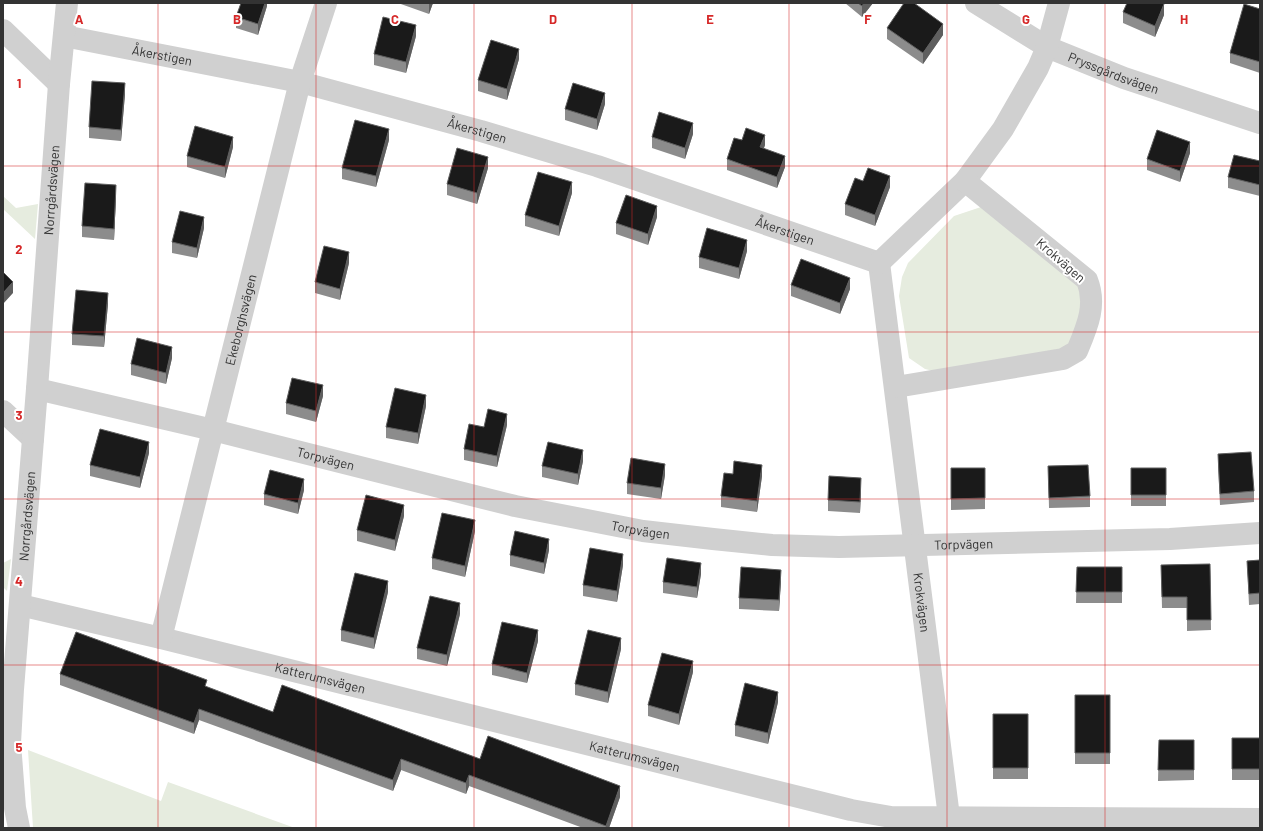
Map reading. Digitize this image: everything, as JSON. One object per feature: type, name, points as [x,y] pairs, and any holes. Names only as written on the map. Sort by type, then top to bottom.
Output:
[{"type":"street","name":"Norrgårdsvägen","points":[[12,810],[10,743],[59,84],[67,3]]},
{"type":"street","name":"Ekeborghsvägen","points":[[161,638],[300,82],[326,3]]},
{"type":"street","name":"Pryssgårdsvägen","points":[[976,3],[1047,47],[1124,78],[1260,123]]},
{"type":"street","points":[[879,263],[965,181],[1003,129],[1038,68],[1047,47],[1059,3]]},
{"type":"street","points":[[3,30],[59,84]]},
{"type":"street","name":"Åkerstigen","points":[[64,36],[300,82],[481,131],[597,166],[879,263]]},
{"type":"street","name":"Krokvägen","points":[[896,387],[1063,359],[1077,351],[1086,328],[1092,292],[1087,280],[965,181]]},
{"type":"street","name":"Krokvägen","points":[[879,263],[896,387],[949,817]]},
{"type":"street","name":"Torpvägen","points":[[37,389],[213,430],[515,506],[643,531],[772,545],[839,547],[1170,539],[1260,533]]},
{"type":"street","points":[[3,411],[33,439]]},
{"type":"street","name":"Katterumsvägen","points":[[20,605],[161,638],[851,810],[891,817],[1260,819]]},
{"type":"shaded area","points":[[3,196],[16,208],[38,204],[35,239],[3,209]]},
{"type":"shaded area","points":[[984,206],[1073,276],[1082,291],[1082,305],[1072,347],[938,372],[925,369],[909,358],[899,296],[902,277],[908,263],[954,216]]},
{"type":"shaded area","points":[[11,559],[7,591],[3,587],[3,563]]},
{"type":"shaded area","points":[[28,750],[161,801],[168,782],[295,828],[33,828]]},
{"type":"building","points":[[241,3],[265,3],[258,24],[236,17]]},
{"type":"building","points":[[904,3],[914,3],[943,24],[923,53],[887,28]]},
{"type":"building","points":[[1127,3],[1164,4],[1155,26],[1123,12]]},
{"type":"building","points":[[1244,4],[1260,9],[1260,62],[1230,53]]},
{"type":"building","points":[[383,17],[416,25],[406,62],[374,54]]},
{"type":"building","points":[[491,40],[519,49],[507,89],[478,80]]},
{"type":"building","points":[[92,81],[125,83],[121,130],[89,127]]},
{"type":"building","points":[[573,83],[605,93],[597,119],[565,109]]},
{"type":"building","points":[[659,112],[693,123],[685,148],[652,137]]},
{"type":"building","points":[[355,120],[389,129],[376,176],[342,168]]},
{"type":"building","points":[[195,126],[233,137],[225,167],[187,156]]},
{"type":"building","points":[[746,128],[765,135],[760,147],[785,156],[777,177],[727,159],[734,138],[742,140]]},
{"type":"building","points":[[1157,130],[1190,142],[1180,171],[1147,159]]},
{"type":"building","points":[[457,148],[488,157],[477,193],[447,184]]},
{"type":"building","points":[[1234,155],[1260,161],[1260,185],[1228,177]]},
{"type":"building","points":[[868,168],[890,176],[875,215],[845,204],[855,178],[863,181]]},
{"type":"building","points":[[538,172],[572,182],[559,226],[525,215]]},
{"type":"building","points":[[85,183],[116,185],[114,229],[82,226]]},
{"type":"building","points":[[626,195],[657,206],[648,234],[616,223]]},
{"type":"building","points":[[180,211],[204,217],[197,248],[172,242]]},
{"type":"building","points":[[707,228],[747,240],[739,268],[699,257]]},
{"type":"building","points":[[324,246],[349,252],[340,289],[315,282]]},
{"type":"building","points":[[801,259],[850,278],[840,303],[791,285]]},
{"type":"building","points":[[3,272],[13,282],[3,293]]},
{"type":"building","points":[[76,290],[108,293],[104,336],[72,334]]},
{"type":"building","points":[[137,338],[172,347],[166,373],[131,364]]},
{"type":"building","points":[[292,378],[323,385],[316,411],[286,403]]},
{"type":"building","points":[[395,388],[426,395],[418,433],[386,427]]},
{"type":"building","points":[[488,409],[507,414],[497,456],[464,449],[469,424],[484,427]]},
{"type":"building","points":[[100,429],[149,442],[140,477],[90,465]]},
{"type":"building","points":[[548,442],[583,450],[578,474],[542,466]]},
{"type":"building","points":[[1251,452],[1254,491],[1220,494],[1218,454]]},
{"type":"building","points":[[631,458],[665,464],[661,488],[627,483]]},
{"type":"building","points":[[734,461],[762,465],[757,501],[721,496],[724,473],[733,474]]},
{"type":"building","points":[[1088,465],[1090,496],[1049,498],[1048,466]]},
{"type":"building","points":[[951,468],[985,468],[985,498],[951,499]]},
{"type":"building","points":[[1131,468],[1166,468],[1166,495],[1131,495]]},
{"type":"building","points":[[270,470],[304,479],[298,503],[264,494]]},
{"type":"building","points":[[829,476],[861,478],[860,502],[828,500]]},
{"type":"building","points":[[366,495],[404,505],[395,540],[357,530]]},
{"type":"building","points":[[442,513],[475,520],[465,566],[432,558]]},
{"type":"building","points":[[515,531],[549,539],[544,563],[510,555]]},
{"type":"building","points":[[590,548],[623,554],[617,591],[583,585]]},
{"type":"building","points":[[667,558],[701,563],[697,587],[663,582]]},
{"type":"building","points":[[1260,560],[1260,593],[1249,594],[1247,561]]},
{"type":"building","points":[[1210,564],[1211,620],[1187,620],[1187,597],[1162,597],[1161,565]]},
{"type":"building","points":[[741,567],[781,570],[779,600],[739,598]]},
{"type":"building","points":[[1077,567],[1122,567],[1122,592],[1076,592]]},
{"type":"building","points":[[355,573],[388,581],[374,638],[341,630]]},
{"type":"building","points":[[430,596],[460,603],[447,655],[417,648]]},
{"type":"building","points":[[502,622],[538,630],[527,673],[492,664]]},
{"type":"building","points":[[588,630],[621,638],[608,692],[575,684]]},
{"type":"building","points":[[76,632],[207,680],[205,686],[273,712],[282,685],[480,759],[488,736],[620,786],[606,826],[469,775],[466,783],[401,759],[393,780],[199,709],[194,723],[60,674]]},
{"type":"building","points":[[662,653],[693,661],[679,714],[648,705]]},
{"type":"building","points":[[745,683],[778,692],[768,733],[735,725]]},
{"type":"building","points":[[1075,695],[1110,695],[1110,753],[1075,753]]},
{"type":"building","points":[[993,714],[1028,714],[1028,768],[993,768]]},
{"type":"building","points":[[1232,738],[1260,738],[1260,769],[1232,769]]},
{"type":"building","points":[[1159,740],[1194,740],[1194,770],[1158,770]]}]
